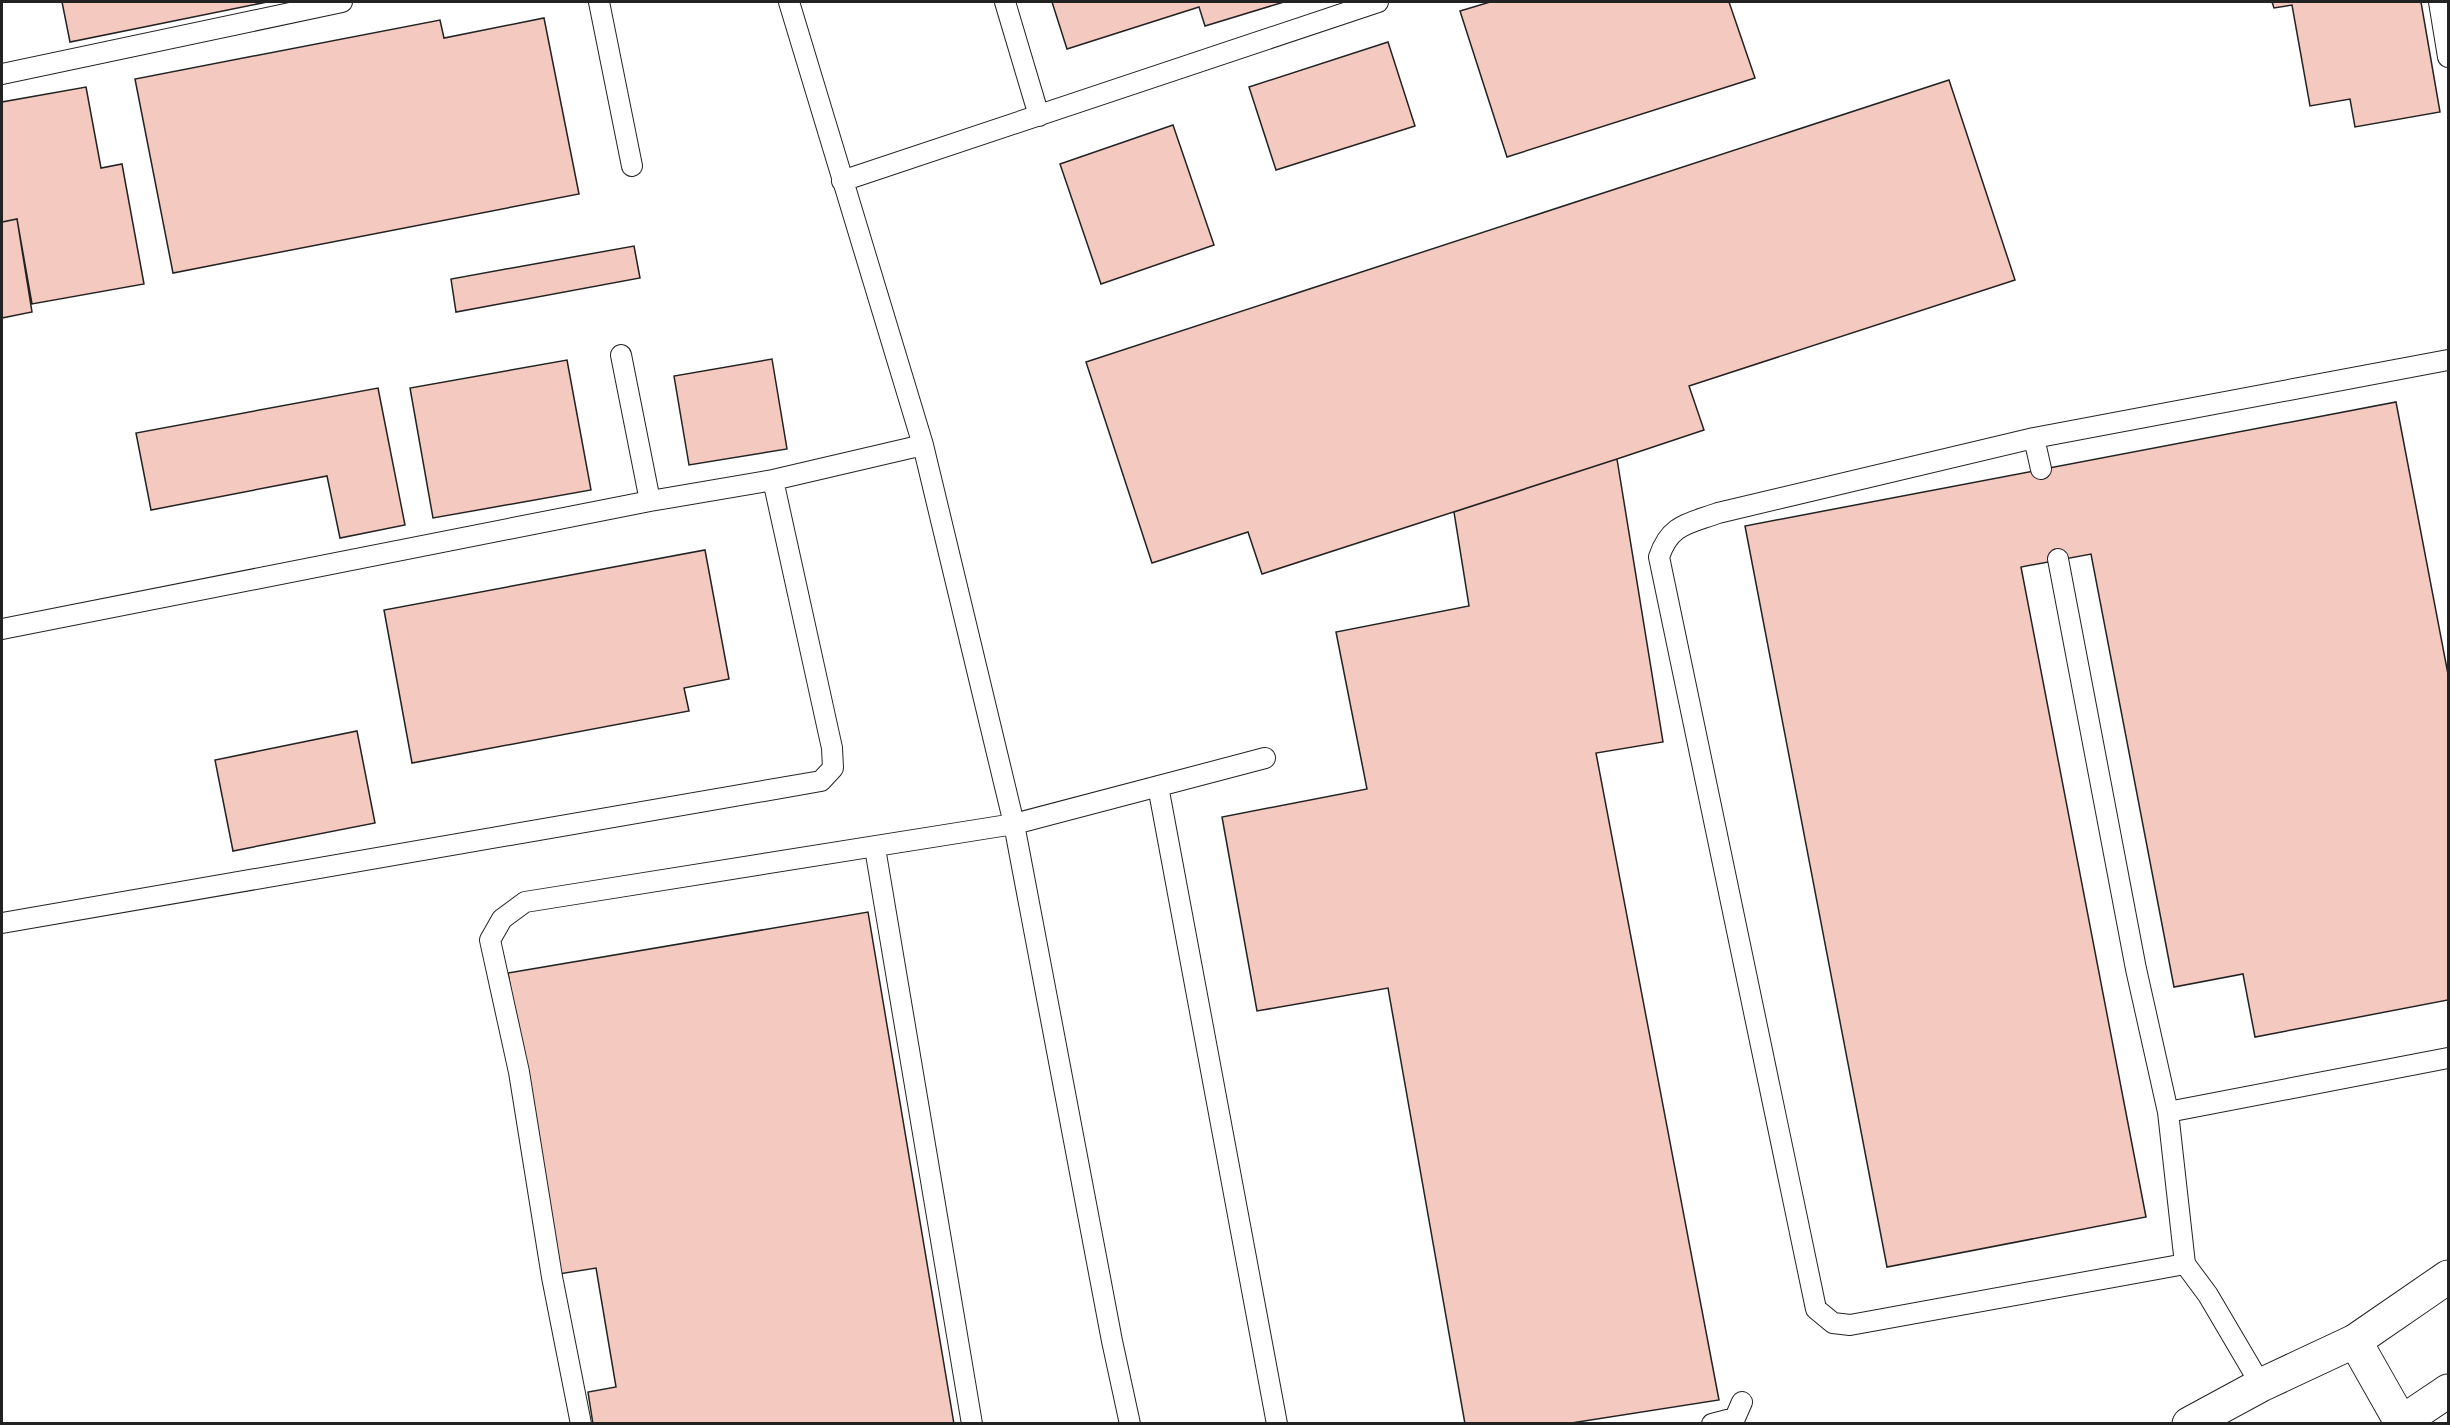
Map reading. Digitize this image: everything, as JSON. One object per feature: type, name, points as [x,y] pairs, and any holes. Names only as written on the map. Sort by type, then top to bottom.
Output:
[{"type":"street","points":[[2189,1424],[2262,1384],[2355,1341],[2448,1277]]},
{"type":"street","points":[[2355,1341],[2401,1423],[2448,1391]]},
{"type":"lane","points":[[2,74],[342,2]]},
{"type":"lane","points":[[599,2],[632,166]]},
{"type":"lane","points":[[789,2],[923,445],[1014,824],[1112,1341],[1130,1424]]},
{"type":"lane","points":[[1005,2],[1039,116]]},
{"type":"lane","points":[[842,181],[1378,2]]},
{"type":"lane","points":[[2439,2],[2448,57]]},
{"type":"lane","points":[[621,355],[650,501]]},
{"type":"lane","points":[[2185,1264],[1850,1325],[1833,1323],[1816,1309],[1659,557],[1665,540],[1680,527],[1718,513],[2034,438],[2448,360]]},
{"type":"lane","points":[[2034,438],[2041,469]]},
{"type":"lane","points":[[2,629],[650,501],[773,480],[923,445]]},
{"type":"lane","points":[[2,923],[821,781],[833,768],[832,748],[773,480]]},
{"type":"lane","points":[[2058,560],[2136,969],[2168,1112],[2185,1264],[2208,1295],[2262,1384]]},
{"type":"lane","points":[[581,1424],[552,1277],[519,1072],[490,940],[502,919],[525,902],[875,848],[1014,824],[1265,758]]},
{"type":"lane","points":[[1158,786],[1277,1424]]},
{"type":"lane","points":[[875,848],[972,1424]]},
{"type":"lane","points":[[2168,1112],[2448,1058]]},
{"type":"lane","points":[[1712,1424],[1735,1418],[1742,1402]]},
{"type":"building","points":[[62,2],[267,2],[70,42]]},
{"type":"building","points":[[1052,2],[1284,2],[1205,26],[1199,7],[1067,49]]},
{"type":"building","points":[[1490,2],[1729,2],[1755,78],[1507,157],[1460,11]]},
{"type":"building","points":[[2272,2],[2421,2],[2440,112],[2355,127],[2350,99],[2310,106],[2292,5],[2274,8]]},
{"type":"building","points":[[544,18],[579,194],[173,273],[135,79],[440,20],[444,38]]},
{"type":"building","points":[[1388,42],[1415,126],[1276,170],[1249,87]]},
{"type":"building","points":[[1949,80],[2015,280],[1689,386],[1704,430],[1617,459],[1262,574],[1248,532],[1152,563],[1086,362]]},
{"type":"building","points":[[86,87],[101,168],[122,164],[144,284],[32,304],[17,219],[2,222],[2,102]]},
{"type":"building","points":[[1173,125],[1214,245],[1101,284],[1060,164]]},
{"type":"building","points":[[17,219],[32,312],[2,318],[2,222]]},
{"type":"building","points":[[634,246],[640,278],[456,312],[451,279]]},
{"type":"building","points":[[772,359],[787,449],[689,465],[674,376]]},
{"type":"building","points":[[567,360],[591,490],[433,518],[410,388]]},
{"type":"building","points":[[378,388],[405,525],[340,538],[327,476],[151,510],[136,433]]},
{"type":"building","points":[[2396,402],[2448,674],[2448,1000],[2255,1037],[2243,974],[2174,987],[2091,554],[2021,567],[2146,1217],[1887,1267],[1745,526]]},
{"type":"building","points":[[1617,459],[1663,742],[1596,753],[1719,1400],[1565,1424],[1465,1424],[1388,988],[1257,1011],[1222,817],[1367,789],[1336,632],[1469,606],[1454,512]]},
{"type":"building","points":[[705,550],[729,679],[684,688],[689,711],[412,763],[384,610]]},
{"type":"building","points":[[357,731],[375,823],[233,851],[215,760]]},
{"type":"building","points":[[868,912],[954,1424],[593,1424],[588,1392],[616,1387],[596,1268],[559,1274],[508,973]]}]
